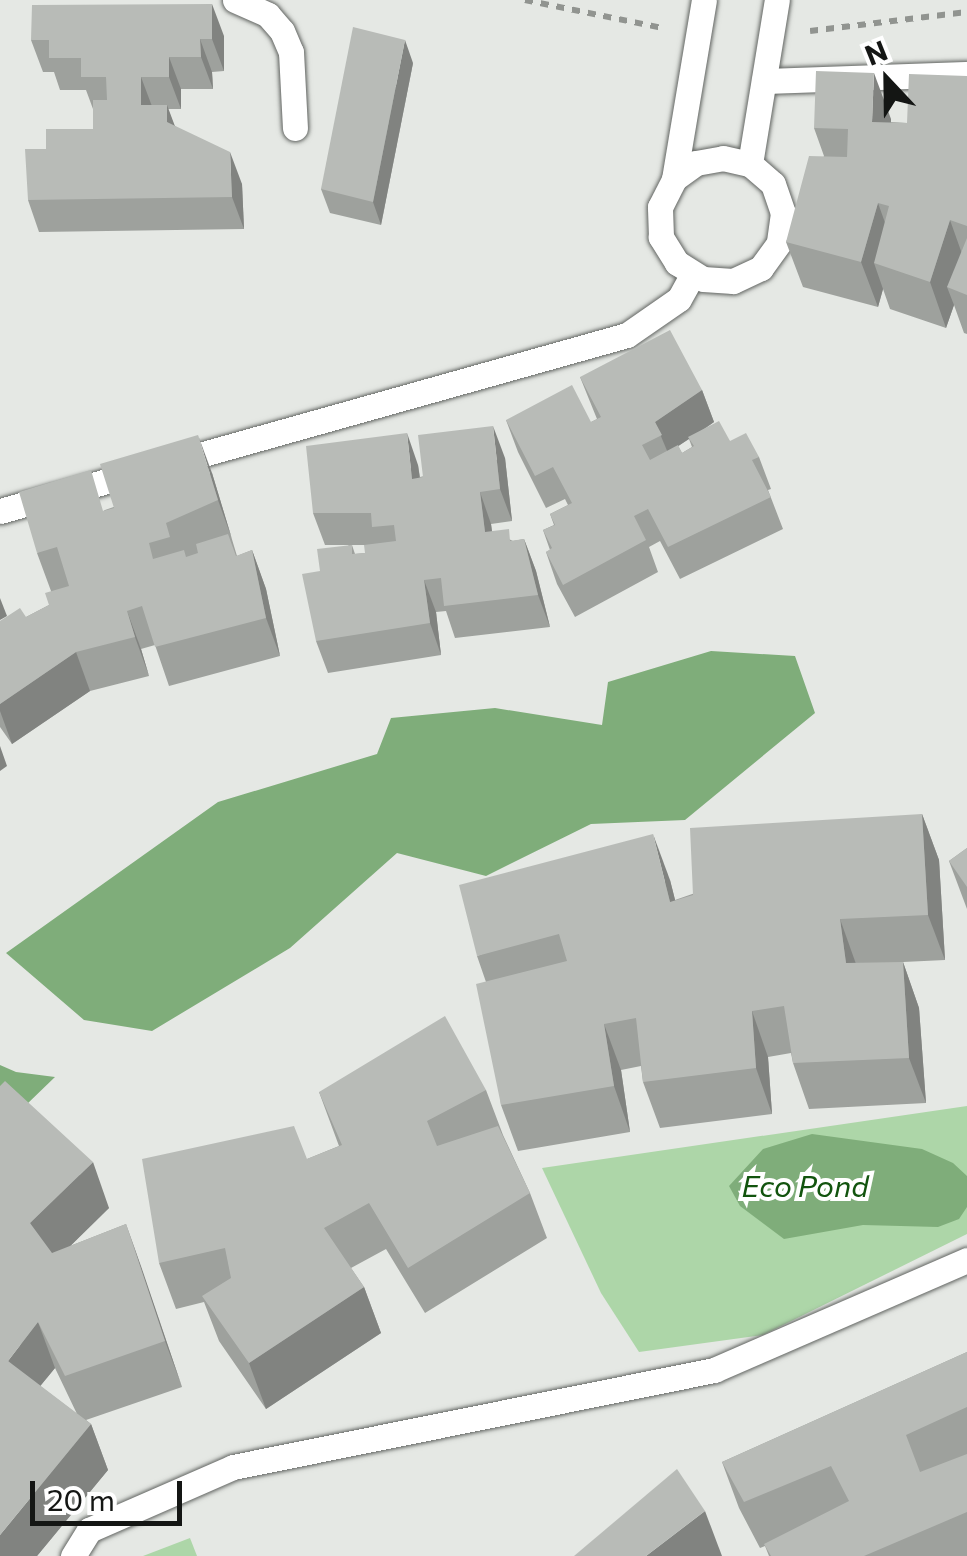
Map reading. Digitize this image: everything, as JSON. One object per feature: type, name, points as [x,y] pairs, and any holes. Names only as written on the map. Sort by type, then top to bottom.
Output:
[{"type":"lane","points":[[235,0],[268,15],[282,32],[291,52],[295,128]]},
{"type":"lane","points":[[674,180],[710,160],[750,164],[778,198],[780,243],[761,268],[733,281],[693,274],[676,263],[660,237],[660,206],[674,180],[704,0]]},
{"type":"lane","points":[[750,164],[776,0]]},
{"type":"lane","points":[[764,81],[967,74]]},
{"type":"lane","points":[[0,510],[627,334],[668,310],[693,274]]},
{"type":"lane","points":[[73,1556],[89,1530],[233,1467],[714,1370],[967,1260]]},
{"type":"shaded area","points":[[967,1106],[967,1234],[763,1335],[639,1352],[601,1293],[542,1168]]},
{"type":"shaded area","points":[[190,1538],[197,1556],[143,1556]]},
{"type":"water","points":[[711,651],[795,656],[815,713],[685,820],[591,824],[486,876],[397,853],[290,948],[152,1031],[84,1020],[6,953],[218,802],[377,754],[391,718],[495,708],[602,725],[608,682]]},
{"type":"water","points":[[0,1065],[16,1072],[55,1077],[26,1105],[0,1111]]},
{"type":"water","name":"Eco Pond","points":[[812,1134],[922,1149],[953,1163],[967,1176],[967,1207],[959,1219],[938,1227],[863,1225],[784,1239],[740,1206],[729,1186],[763,1149]]},
{"type":"building","points":[[212,4],[212,39],[200,39],[201,57],[169,57],[169,77],[141,77],[141,105],[167,105],[167,122],[230,152],[232,197],[28,200],[25,149],[46,149],[46,129],[93,129],[93,100],[107,100],[106,77],[81,77],[81,58],[49,58],[49,40],[31,40],[32,5]]},
{"type":"building","points":[[353,27],[405,40],[373,202],[321,189]]},
{"type":"building","points":[[816,71],[874,73],[872,122],[907,123],[909,74],[967,76],[967,226],[950,220],[930,282],[874,263],[889,206],[878,203],[861,262],[786,242],[809,156],[847,157],[848,129],[814,128]]},
{"type":"building","points":[[967,238],[967,295],[947,287]]},
{"type":"building","points":[[670,330],[702,390],[655,422],[662,435],[642,445],[650,460],[678,445],[682,453],[694,446],[688,437],[719,421],[730,441],[746,433],[759,457],[752,460],[771,497],[668,547],[648,509],[634,516],[646,540],[563,585],[546,552],[552,548],[543,530],[555,525],[550,514],[572,503],[553,467],[535,476],[506,420],[572,385],[591,422],[601,417],[580,377]]},
{"type":"building","points":[[493,426],[500,489],[480,492],[485,532],[509,529],[510,541],[524,539],[538,595],[444,606],[441,578],[424,580],[430,623],[316,641],[302,574],[320,571],[317,549],[352,545],[352,554],[365,553],[364,545],[396,541],[394,525],[372,527],[371,513],[313,513],[306,446],[407,433],[412,479],[423,477],[418,435]]},
{"type":"building","points":[[198,435],[218,500],[166,523],[170,537],[149,543],[153,559],[184,550],[186,557],[198,553],[196,544],[228,534],[236,556],[252,550],[266,618],[155,647],[142,606],[127,611],[135,637],[76,652],[0,704],[0,621],[20,608],[26,617],[49,605],[45,593],[69,586],[57,547],[37,553],[19,492],[91,470],[103,511],[114,508],[100,464]]},
{"type":"building","points":[[922,814],[928,915],[840,919],[846,963],[903,962],[909,1058],[793,1063],[784,1006],[752,1011],[756,1068],[643,1082],[636,1018],[604,1024],[614,1086],[501,1105],[476,984],[567,961],[559,934],[477,956],[459,885],[653,834],[670,902],[693,895],[690,828]]},
{"type":"building","points":[[967,848],[967,887],[949,861]]},
{"type":"building","points":[[445,1016],[486,1090],[427,1121],[437,1146],[498,1126],[530,1193],[408,1268],[369,1203],[324,1228],[364,1287],[249,1363],[202,1296],[231,1278],[225,1248],[159,1263],[142,1159],[294,1126],[307,1159],[342,1145],[319,1092]]},
{"type":"building","points":[[5,1081],[93,1162],[30,1223],[52,1253],[126,1224],[165,1341],[65,1376],[38,1322],[8,1361],[91,1424],[0,1535],[0,1086]]},
{"type":"building","points":[[967,1352],[967,1407],[906,1435],[920,1472],[967,1454],[967,1512],[864,1556],[771,1556],[764,1544],[849,1501],[831,1466],[744,1502],[722,1462]]},
{"type":"building","points":[[677,1469],[705,1511],[646,1556],[574,1556]]}]
